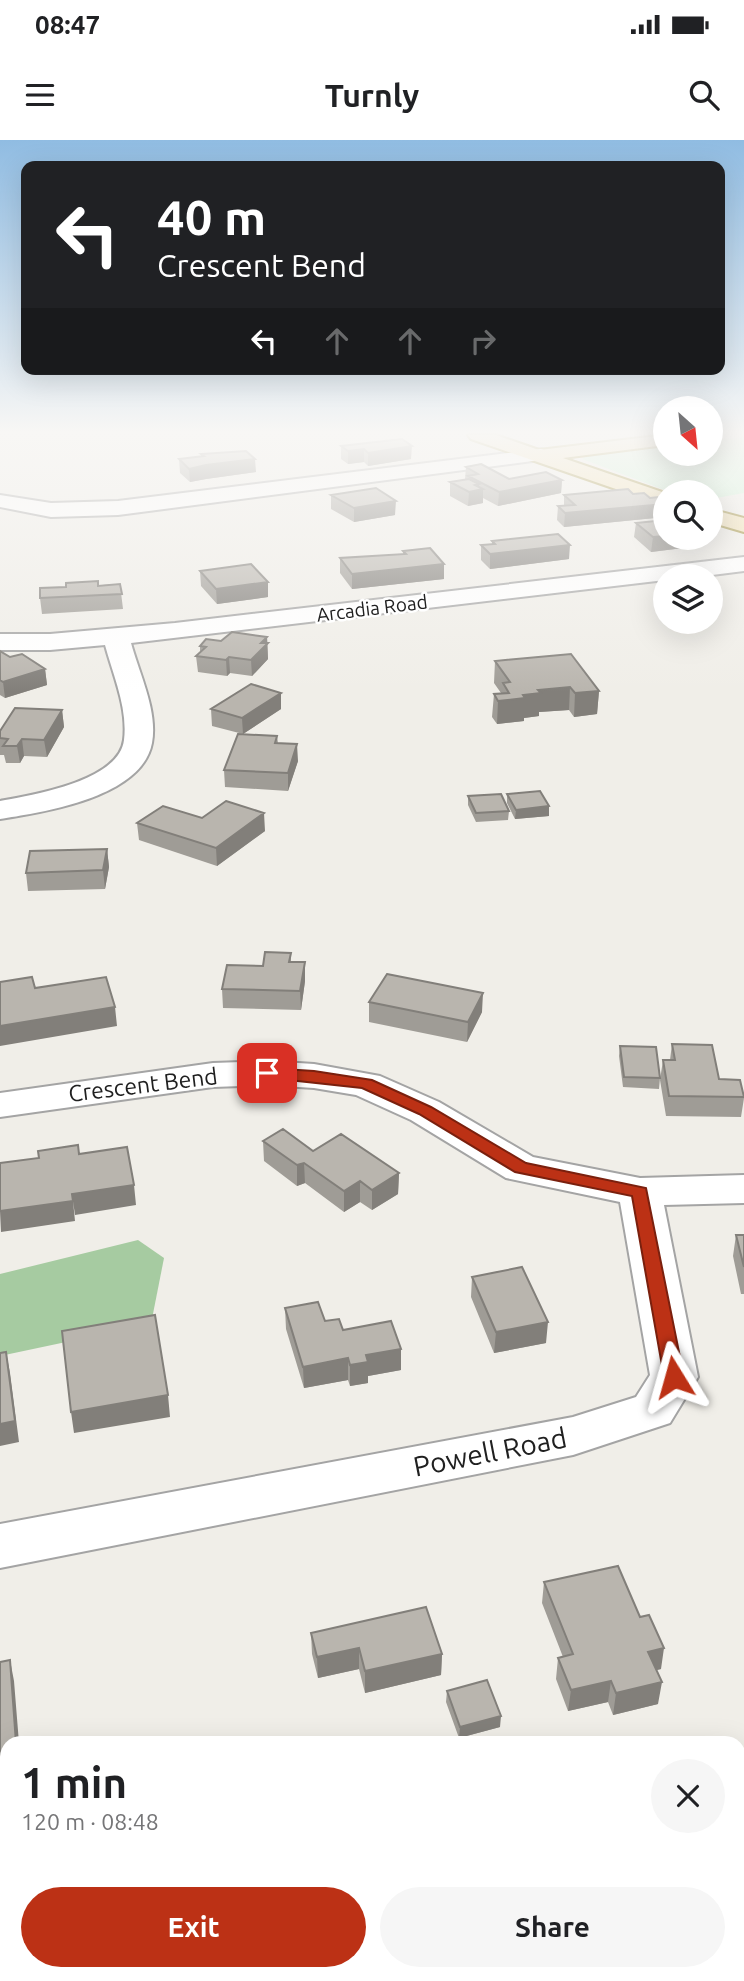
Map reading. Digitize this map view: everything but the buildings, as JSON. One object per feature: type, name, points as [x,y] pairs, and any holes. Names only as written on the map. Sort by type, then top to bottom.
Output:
[{"type":"street","name":"Arcadia Road","points":[[0,642],[50,642],[116,636],[744,564]]},
{"type":"street","points":[[0,810],[51,800],[89,787],[115,773],[131,760],[138,745],[137,726],[116,636]]},
{"type":"street","name":"Crescent Bend","points":[[0,1105],[213,1075],[267,1073],[314,1076],[366,1084],[425,1111],[521,1168],[640,1192]]},
{"type":"street","points":[[640,1192],[744,1189]]},
{"type":"street","name":"Powell Road","points":[[0,1546],[573,1436],[653,1410],[674,1377],[640,1192]]},
{"type":"green space","points":[[138,1240],[164,1258],[151,1324],[0,1356],[0,1274]]},
{"type":"route","points":[[267,1073],[314,1076],[366,1084],[425,1111],[521,1168],[640,1192],[674,1377]]}]
